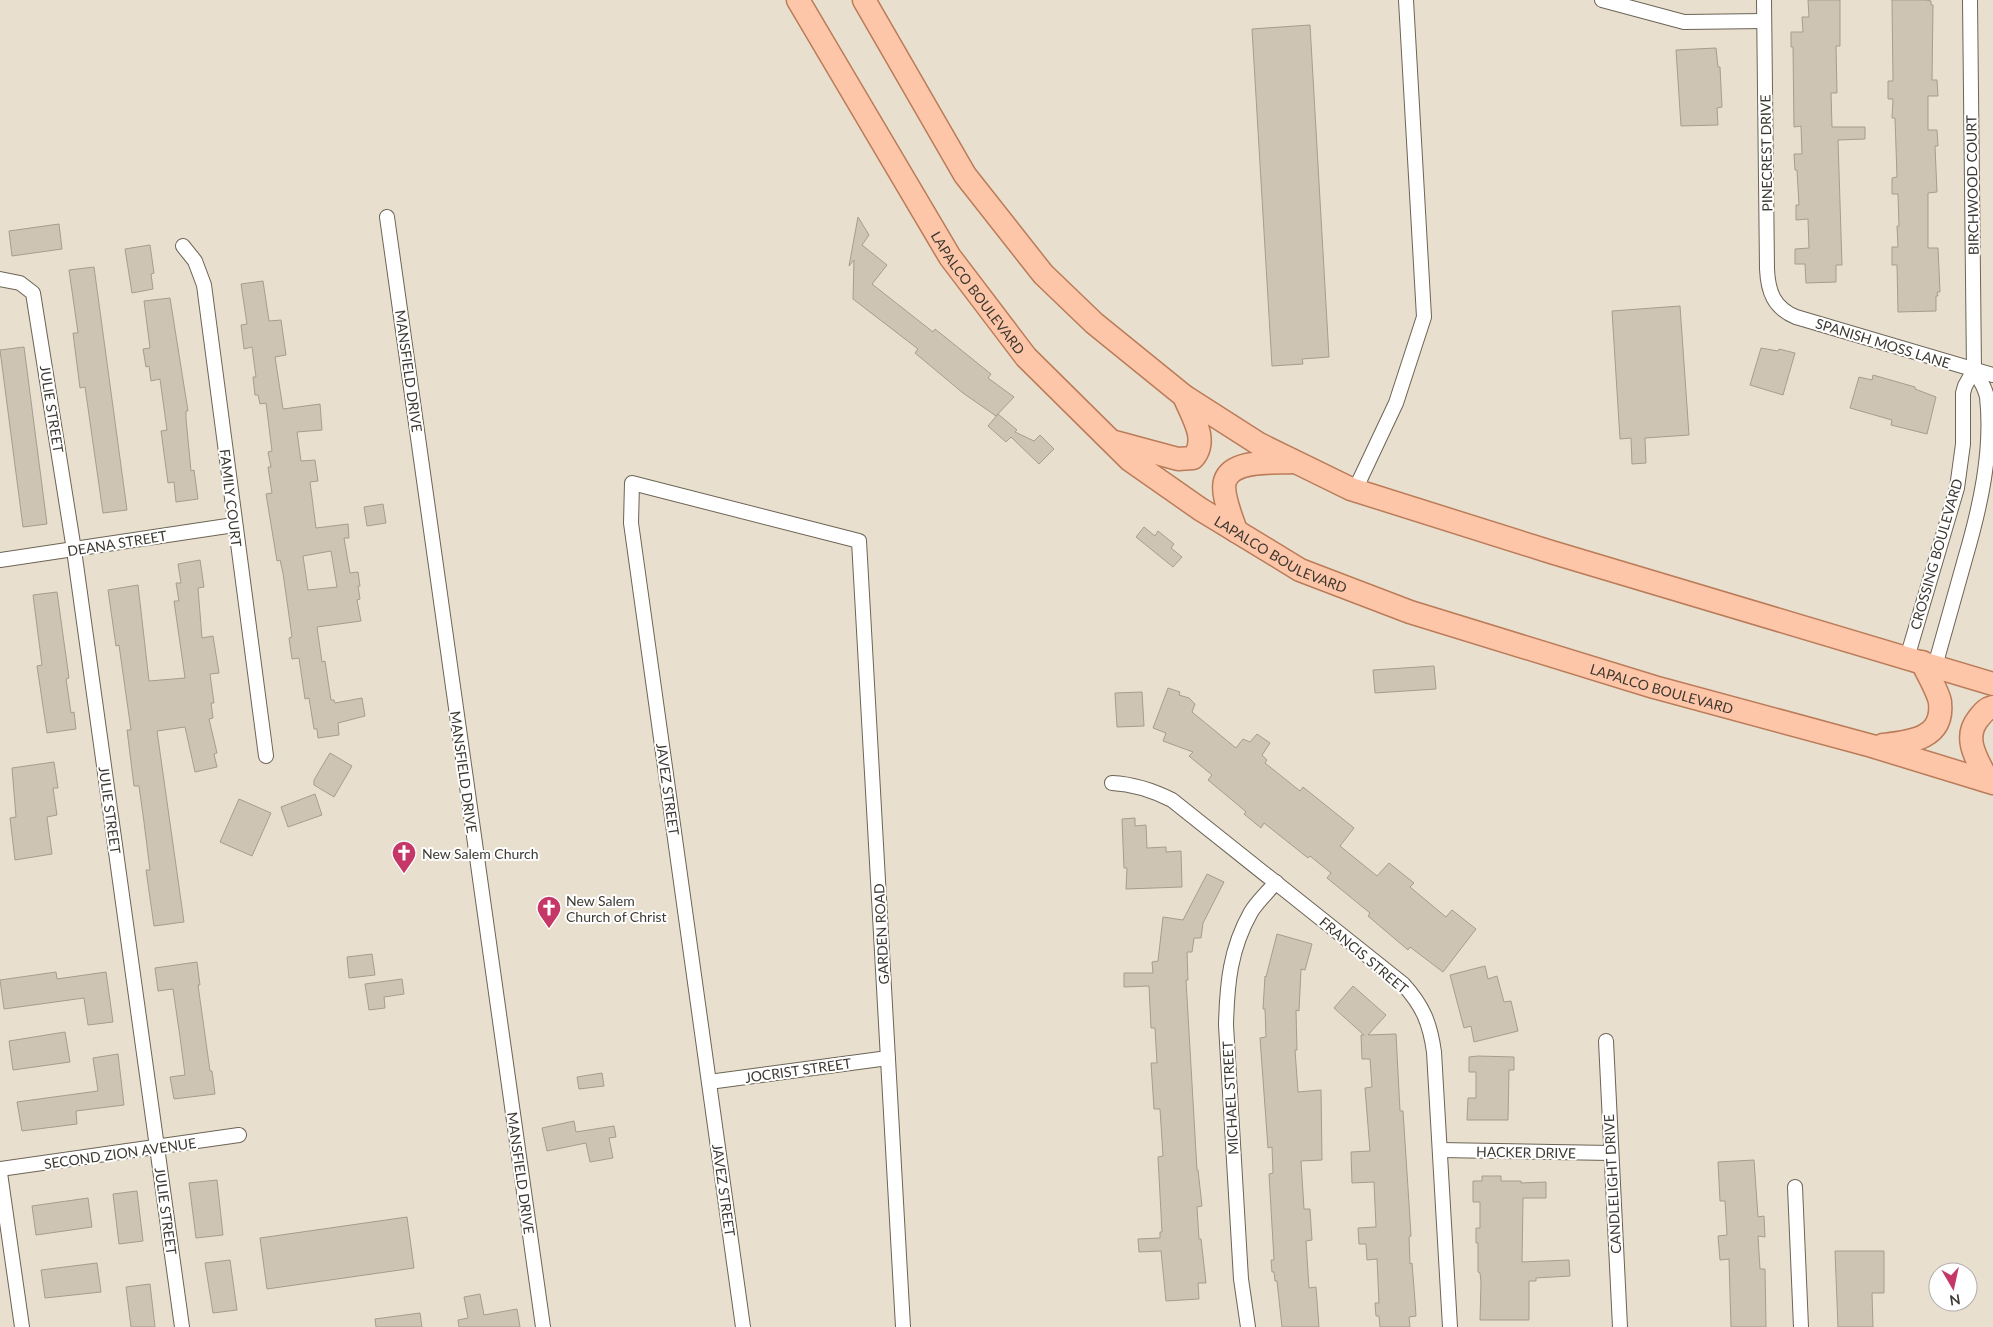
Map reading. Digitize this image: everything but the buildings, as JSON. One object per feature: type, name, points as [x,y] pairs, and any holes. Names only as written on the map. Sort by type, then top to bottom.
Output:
[{"type":"main road","name":"LAPALCO BOULEVARD","points":[[798,0],[950,257],[1026,357],[1130,460],[1200,509],[1300,570],[1410,612],[1654,687],[1872,746],[1990,782]]},
{"type":"main road","points":[[864,0],[965,175],[1043,274],[1094,323],[1184,396],[1258,444],[1355,490],[1551,552],[1993,684]]},
{"type":"main road","points":[[1112,441],[1178,459],[1193,458],[1199,451],[1201,438],[1184,396]]},
{"type":"main road","points":[[1236,531],[1226,503],[1225,482],[1231,472],[1245,464],[1294,462]]},
{"type":"main road","points":[[1872,746],[1910,742],[1928,735],[1937,723],[1940,702],[1921,662]]},
{"type":"main road","points":[[1990,782],[1971,749],[1972,727],[1986,709],[1993,708]]},
{"type":"street","points":[[1355,490],[1396,403],[1424,317],[1406,0]]},
{"type":"street","points":[[1602,0],[1684,22],[1764,21]]},
{"type":"street","name":"PINECREST DRIVE","points":[[1764,0],[1768,280],[1776,304]]},
{"type":"street","name":"BIRCHWOOD COURT","points":[[1970,0],[1974,370]]},
{"type":"street","name":"MANSFIELD DRIVE","points":[[387,217],[543,1327]]},
{"type":"street","name":"FAMILY COURT","points":[[183,246],[195,261],[204,285],[234,525],[266,756]]},
{"type":"street","name":"JULIE STREET","points":[[0,279],[20,283],[33,293],[74,550],[182,1327]]},
{"type":"street","name":"SPANISH MOSS LANE","points":[[1776,304],[1787,313],[1796,317],[1993,375]]},
{"type":"street","name":"CROSSING BOULEVARD","points":[[1974,370],[1983,385],[1988,399],[1990,430],[1988,464],[1983,495],[1921,662],[1963,444],[1963,393],[1967,380],[1974,370]]},
{"type":"street","name":"JAVEZ STREET","points":[[743,1327],[633,532],[632,483],[859,542]]},
{"type":"street","name":"DEANA STREET","points":[[0,560],[234,525]]},
{"type":"street","name":"GARDEN ROAD","points":[[859,542],[903,1327]]},
{"type":"street","name":"FRANCIS STREET","points":[[1112,783],[1131,784],[1152,790],[1172,800],[1403,984],[1416,999],[1426,1016],[1431,1033],[1450,1327]]},
{"type":"street","name":"MICHAEL STREET","points":[[1248,1327],[1240,1270],[1226,1025],[1227,994],[1229,968],[1237,943],[1252,911],[1276,882]]},
{"type":"street","name":"CANDLELIGHT DRIVE","points":[[1606,1041],[1620,1327]]},
{"type":"street","name":"JOCRIST STREET","points":[[709,1082],[888,1058]]},
{"type":"street","name":"SECOND ZION AVENUE","points":[[0,1171],[239,1135]]},
{"type":"street","name":"HACKER DRIVE","points":[[1440,1150],[1611,1153]]},
{"type":"street","points":[[0,1171],[22,1327]]},
{"type":"street","points":[[1795,1187],[1801,1327]]},
{"type":"place","name":"New Salem Church","points":[[404,874]]},
{"type":"place","name":"New Salem Church of Christ","points":[[549,929]]}]
